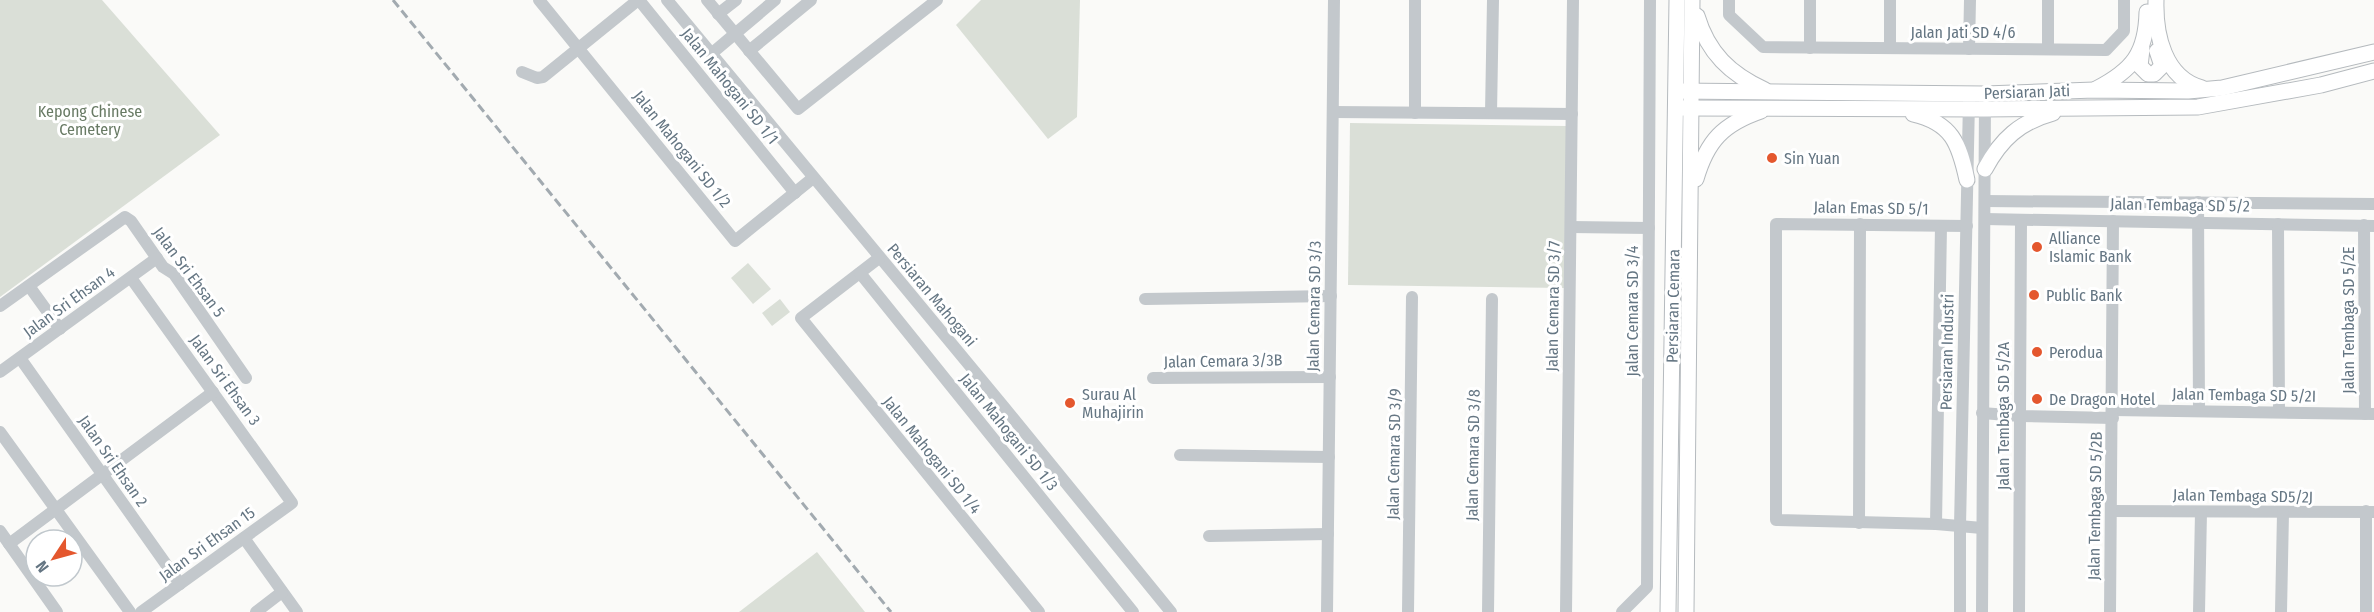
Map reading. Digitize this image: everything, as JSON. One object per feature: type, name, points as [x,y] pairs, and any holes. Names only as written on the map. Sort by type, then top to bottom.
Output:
[{"type":"main road","points":[[2147,0],[2145,40],[2140,66],[2148,74],[2154,74],[2162,66],[2155,43],[2156,0]]},
{"type":"main road","points":[[1687,1],[1702,33],[1722,63],[1738,76],[1768,91]]},
{"type":"main road","name":"Persiaran Cemara","points":[[1668,611],[1687,1]]},
{"type":"main road","points":[[2156,28],[2162,48],[2173,69],[2192,85],[2210,90]]},
{"type":"main road","points":[[2094,90],[2122,73],[2142,49]]},
{"type":"main road","name":"Persiaran Jati","points":[[1985,102],[2094,90],[2210,90],[2374,52]]},
{"type":"main road","name":"Persiaran Jati","points":[[1684,91],[1768,91],[2071,108],[2214,106],[2321,85],[2374,71]]},
{"type":"main road","name":"Persiaran Jati","points":[[1684,108],[1894,109],[1969,101]]},
{"type":"main road","name":"Persiaran Cemara","points":[[1684,108],[1690,197],[1686,612]]},
{"type":"main road","points":[[1690,197],[1703,156],[1711,143],[1726,128],[1769,108]]},
{"type":"main road","points":[[1985,169],[1996,148],[2015,131],[2042,116],[2071,108]]},
{"type":"main road","points":[[1894,109],[1936,122],[1948,131],[1960,151],[1967,180]]},
{"type":"street","name":"Jalan Mahogani SD 1/2","points":[[540,0],[735,241],[813,178]]},
{"type":"street","points":[[522,72],[537,78],[543,77],[638,0]]},
{"type":"street","name":"Jalan Mahogani SD 1/1","points":[[638,0],[795,193]]},
{"type":"street","name":"Persiaran Mahogani","points":[[667,0],[1171,612]]},
{"type":"street","points":[[707,0],[798,109],[937,0]]},
{"type":"street","points":[[718,14],[735,0]]},
{"type":"street","points":[[711,54],[775,0]]},
{"type":"street","points":[[749,51],[811,0]]},
{"type":"street","name":"Jalan Cemara SD 3/3","points":[[1327,612],[1334,0]]},
{"type":"street","points":[[1414,113],[1415,0]]},
{"type":"street","points":[[1491,113],[1493,0]]},
{"type":"street","name":"Jalan Cemara SD 3/7","points":[[1566,612],[1574,0]]},
{"type":"street","name":"Jalan Cemara SD 3/4","points":[[1622,612],[1647,587],[1650,0]]},
{"type":"street","name":"Jalan Jati SD 4/6","points":[[1729,0],[1729,15],[1763,47],[2106,50],[2124,31],[2124,0]]},
{"type":"street","points":[[1810,0],[1810,48]]},
{"type":"street","points":[[1890,0],[1890,48]]},
{"type":"street","points":[[1969,49],[1970,0]]},
{"type":"street","points":[[2048,0],[2048,49]]},
{"type":"street","name":"Persiaran Industri","points":[[1960,612],[1969,101]]},
{"type":"street","points":[[1982,612],[1985,102]]},
{"type":"street","points":[[1333,112],[1572,114]]},
{"type":"street","name":"Jalan Tembaga SD 5/2","points":[[1985,201],[2374,204]]},
{"type":"street","points":[[2198,202],[2199,411]]},
{"type":"street","name":"Jalan Sri Ehsan 5","points":[[29,286],[125,218],[131,221],[163,267],[174,274],[246,378]]},
{"type":"street","name":"Jalan Tembaga SD 5/2","points":[[1985,219],[2369,226]]},
{"type":"street","name":"Jalan Tembaga SD 5/2B","points":[[2110,612],[2113,220]]},
{"type":"street","name":"Jalan Tembaga SD 5/2A","points":[[2019,612],[2021,221]]},
{"type":"street","name":"Jalan Emas SD 5/1","points":[[1859,523],[1776,520],[1776,224],[1967,226]]},
{"type":"street","points":[[1860,224],[1859,523],[1936,524],[1982,528]]},
{"type":"street","points":[[2278,224],[2279,412]]},
{"type":"street","points":[[1936,524],[1941,225]]},
{"type":"street","name":"Jalan Tembaga SD 5/2E","points":[[2369,226],[2370,414]]},
{"type":"street","points":[[1571,227],[1649,228]]},
{"type":"street","name":"Jalan Sri Ehsan 4","points":[[0,372],[157,258]]},
{"type":"street","points":[[860,273],[879,258]]},
{"type":"street","name":"Jalan Mahogani SD 1/4","points":[[860,273],[801,318],[1039,612]]},
{"type":"street","name":"Jalan Mahogani SD 1/3","points":[[860,273],[1133,612]]},
{"type":"street","name":"Jalan Sri Ehsan 3","points":[[131,278],[292,503]]},
{"type":"street","points":[[0,306],[29,286],[60,329]]},
{"type":"street","points":[[1144,299],[1331,296]]},
{"type":"street","name":"Jalan Cemara SD 3/9","points":[[1408,612],[1412,297]]},
{"type":"street","name":"Jalan Cemara SD 3/8","points":[[1488,612],[1492,299]]},
{"type":"street","name":"Jalan Sri Ehsan 2","points":[[20,358],[180,584]]},
{"type":"street","name":"Jalan Cemara 3/3B","points":[[1153,378],[1330,377]]},
{"type":"street","points":[[9,544],[213,392]]},
{"type":"street","name":"Jalan Tembaga SD 5/2I","points":[[1982,413],[2020,416],[2199,411],[2370,414]]},
{"type":"street","points":[[0,432],[130,612]]},
{"type":"street","points":[[1180,455],[1329,457]]},
{"type":"street","name":"Jalan Sri Ehsan 15","points":[[141,612],[292,503]]},
{"type":"street","name":"Jalan Tembaga SD5/2J","points":[[2111,511],[2370,512]]},
{"type":"street","points":[[2199,612],[2200,512]]},
{"type":"street","points":[[2366,612],[2370,512]]},
{"type":"street","points":[[2281,612],[2283,513]]},
{"type":"street","points":[[0,531],[57,612]]},
{"type":"street","points":[[1209,536],[1328,534]]},
{"type":"street","points":[[242,539],[259,568],[268,574],[297,612]]},
{"type":"street","points":[[256,612],[282,592]]},
{"type":"green space","name":"Kepong Chinese Cemetery","points":[[0,0],[102,0],[220,135],[0,297]]},
{"type":"green space","points":[[981,0],[1080,0],[1077,117],[1048,139],[956,25]]},
{"type":"green space","points":[[1350,123],[1567,126],[1566,288],[1348,285]]},
{"type":"green space","points":[[748,263],[771,289],[753,304],[731,278]]},
{"type":"green space","points":[[780,299],[790,312],[772,326],[762,313]]},
{"type":"green space","points":[[817,552],[865,612],[739,612]]},
{"type":"railway","points":[[393,0],[891,612]]},
{"type":"place","name":"Sin Yuan","points":[[1772,158]]},
{"type":"place","name":"Alliance Islamic Bank","points":[[2037,247]]},
{"type":"place","name":"Public Bank","points":[[2034,295]]},
{"type":"place","name":"Perodua","points":[[2037,352]]},
{"type":"place","name":"De Dragon Hotel","points":[[2037,399]]},
{"type":"place","name":"Surau Al Muhajirin","points":[[1070,403]]}]
